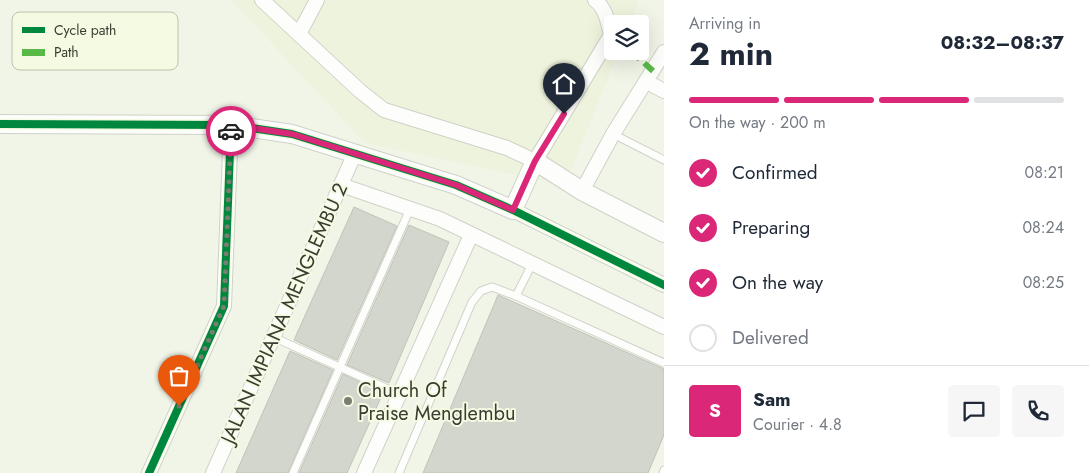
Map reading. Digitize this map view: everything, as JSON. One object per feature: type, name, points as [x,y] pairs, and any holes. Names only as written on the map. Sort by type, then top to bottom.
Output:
[{"type":"street","points":[[262,0],[360,91],[384,110],[507,148],[535,161],[582,191],[664,232]]},
{"type":"street","points":[[299,34],[317,0]]},
{"type":"street","points":[[513,210],[535,161],[611,35],[607,15],[599,2],[595,0]]},
{"type":"street","points":[[582,191],[613,134],[664,52]]},
{"type":"street","points":[[646,82],[664,91]]},
{"type":"street","points":[[0,124],[231,125],[292,134],[456,185],[513,210],[664,285]]},
{"type":"street","points":[[149,473],[224,306],[231,125]]},
{"type":"street","name":"JALAN IMPIANA MENGLEMBU 2","points":[[213,473],[355,153]]},
{"type":"street","points":[[341,185],[440,219],[664,326]]},
{"type":"street","points":[[364,473],[471,235]]},
{"type":"lane","points":[[613,134],[664,160]]},
{"type":"lane","points":[[293,473],[410,209]]},
{"type":"lane","points":[[516,296],[532,264]]},
{"type":"lane","points":[[400,473],[472,302],[481,291],[492,287],[516,296],[664,363]]},
{"type":"lane","points":[[273,337],[399,394]]},
{"type":"shaded area","points":[[231,0],[639,0],[633,15],[604,15],[604,60],[615,60],[565,185],[365,143]]},
{"type":"building","points":[[354,207],[397,226],[337,360],[294,340]]},
{"type":"building","points":[[409,225],[449,242],[389,383],[347,365]]},
{"type":"building","points":[[498,295],[664,369],[664,435],[648,473],[423,473]]},
{"type":"building","points":[[290,351],[333,370],[288,473],[236,473]]},
{"type":"building","points":[[343,374],[383,393],[347,473],[299,473]]},
{"type":"marked path","points":[[641,60],[653,71]]},
{"type":"cycle path","points":[[0,124],[231,125],[292,134],[456,185],[513,210],[664,285]]},
{"type":"cycle path","points":[[149,473],[224,306],[231,125]]},
{"type":"way so far","points":[[179,406],[224,306],[231,131]]},
{"type":"place","name":"Church Of Praise Menglembu","points":[[348,401]]},
{"type":"route","points":[[231,131],[231,125],[292,134],[456,185],[513,210],[535,161],[564,114]]}]
